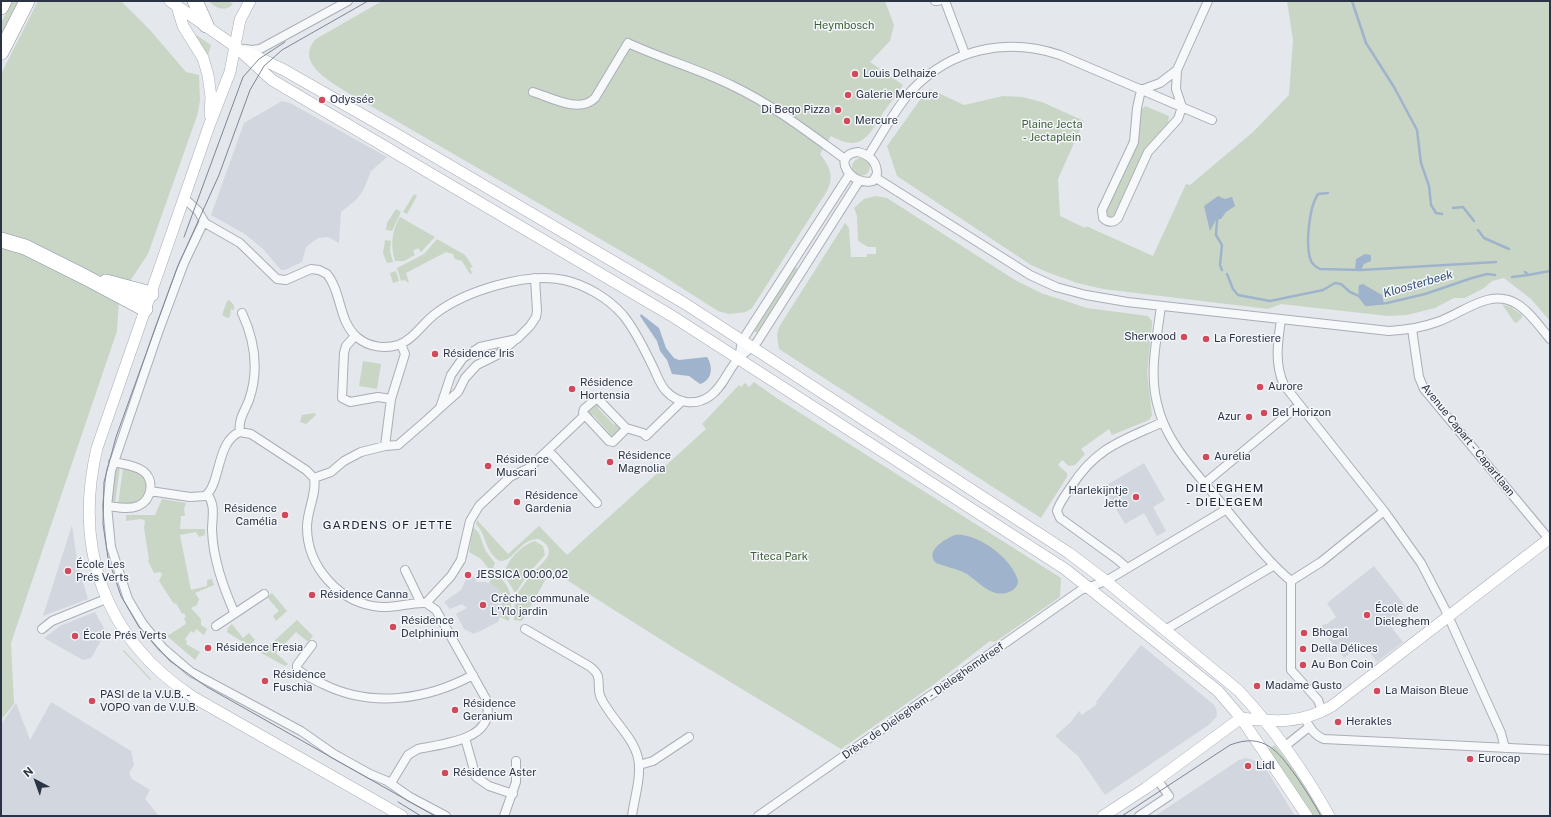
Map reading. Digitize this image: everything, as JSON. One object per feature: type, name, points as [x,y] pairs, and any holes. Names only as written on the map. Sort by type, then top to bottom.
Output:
[{"type":"highway","points":[[1,7],[4,1]]},
{"type":"highway","points":[[1,52],[27,1]]},
{"type":"highway","points":[[195,1],[206,25]]},
{"type":"highway","points":[[1,240],[24,247],[85,277],[145,310]]},
{"type":"highway","points":[[85,277],[150,294]]},
{"type":"main road","points":[[250,1],[240,20],[230,72],[209,126],[99,442],[92,470],[89,497],[90,539],[99,580],[106,599],[119,624],[135,646],[163,676],[182,690],[402,816]]},
{"type":"main road","points":[[174,3],[236,47],[272,80],[658,308],[739,358],[1050,558],[1218,691],[1241,718],[1307,816]]},
{"type":"main road","points":[[174,3],[183,26],[203,58],[208,75],[211,97],[209,126]]},
{"type":"main road","points":[[236,47],[284,70],[391,131],[677,299],[1049,540],[1106,581],[1239,692],[1264,721],[1308,779],[1329,816]]},
{"type":"main road","points":[[1103,816],[1241,718],[1280,722],[1307,722],[1341,699],[1550,539]]},
{"type":"street","points":[[236,47],[252,50],[260,49],[348,1]]},
{"type":"street","points":[[945,1],[965,54]]},
{"type":"street","points":[[1141,90],[1137,108],[1134,142],[1102,210],[1103,218],[1108,222],[1114,221],[1118,218],[1148,152],[1174,123],[1182,108],[1176,89],[1177,70],[1208,1]]},
{"type":"street","points":[[533,92],[579,106],[592,101],[628,43],[746,92],[774,109],[845,159]]},
{"type":"street","points":[[868,156],[912,91],[934,70],[965,54],[1002,46],[1039,49],[1060,55],[1212,120]]},
{"type":"street","points":[[1141,90],[1160,82],[1177,70]]},
{"type":"street","points":[[858,152],[868,156],[876,164],[878,174],[876,178],[868,182],[859,181],[849,175],[844,166],[845,159],[853,153],[858,152]]},
{"type":"street","points":[[739,358],[742,341],[849,175]]},
{"type":"street","points":[[876,178],[1000,258],[1044,282],[1086,296],[1281,320],[1389,331],[1412,329],[1450,317],[1482,301],[1497,298],[1513,302],[1523,308],[1550,340]]},
{"type":"street","points":[[184,198],[198,211],[204,221],[240,243],[280,280],[290,279],[311,269],[319,270],[327,274],[347,326],[355,336],[368,344],[378,347],[401,344],[410,338],[428,320],[452,302],[512,282],[535,278],[569,282],[594,292],[611,304],[634,330],[665,390],[672,397],[682,401],[697,402],[710,396],[721,385],[739,358],[752,348],[859,181]]},
{"type":"street","points":[[204,221],[181,271],[113,462],[107,506],[111,547],[123,588],[143,624],[163,648],[191,672],[301,731],[334,754],[391,783],[410,797],[446,816]]},
{"type":"street","points":[[314,478],[331,472],[352,456],[385,446],[398,445],[401,443],[458,392],[465,378],[473,369],[482,362],[498,354],[517,339],[530,326],[536,316],[535,278]]},
{"type":"street","points":[[1161,306],[1153,376],[1157,402],[1163,422],[1175,444],[1227,510],[1273,566],[1291,581]]},
{"type":"street","points":[[240,432],[239,424],[253,386],[255,364],[253,342],[242,313]]},
{"type":"street","points":[[1281,320],[1277,350],[1279,370],[1288,391],[1384,511],[1421,563],[1448,617],[1501,733],[1505,748]]},
{"type":"street","name":"Avenue Capart - Capartlaan","points":[[1412,329],[1419,377],[1424,389],[1550,539]]},
{"type":"street","points":[[355,336],[346,346],[344,353],[342,398],[350,402],[378,397],[392,399]]},
{"type":"street","points":[[440,408],[451,375],[463,358],[475,350],[487,345],[517,339]]},
{"type":"street","points":[[385,446],[392,399],[404,358],[404,352],[401,344]]},
{"type":"street","points":[[626,428],[614,441],[610,442],[585,415],[583,412],[584,409],[597,398],[626,428],[643,432],[646,436],[682,401]]},
{"type":"street","points":[[1205,482],[1299,405]]},
{"type":"street","points":[[424,603],[451,576],[461,560],[470,521],[476,508],[508,478],[529,468],[585,415]]},
{"type":"street","points":[[1127,568],[1060,518],[1057,511],[1078,476],[1097,455],[1117,442],[1163,422]]},
{"type":"street","points":[[150,491],[202,497],[212,488],[217,468],[228,443],[233,436],[240,432],[251,434],[306,470],[314,478],[315,488],[308,520],[308,538],[316,564],[329,581],[348,597],[371,606],[395,607],[424,603],[433,607],[439,614],[486,699],[488,713],[480,729],[466,738],[418,749],[410,753],[391,783]]},
{"type":"street","points":[[548,450],[597,503]]},
{"type":"street","points":[[107,506],[127,508],[137,507],[146,500],[150,491],[149,480],[143,471],[113,462]]},
{"type":"street","points":[[207,494],[213,506],[213,538],[218,570],[234,612]]},
{"type":"street","name":"Drève de Dieleghem - Dieleghemdreef","points":[[758,816],[1081,590],[1106,581],[1227,510]]},
{"type":"street","points":[[1291,581],[1321,562],[1384,511]]},
{"type":"street","points":[[1165,630],[1273,566]]},
{"type":"street","points":[[405,570],[424,603]]},
{"type":"street","points":[[1291,581],[1291,670],[1318,700],[1322,711]]},
{"type":"street","points":[[216,626],[234,612],[264,594]]},
{"type":"street","points":[[42,629],[52,621],[106,599]]},
{"type":"street","points":[[525,629],[589,666],[597,673],[600,682],[601,697],[634,749],[639,765],[632,816]]},
{"type":"street","points":[[312,645],[297,665],[297,669],[304,675],[327,686],[354,696],[381,699],[420,695],[450,686],[473,675]]},
{"type":"street","points":[[1284,747],[1307,722],[1319,737],[1324,739],[1550,750]]},
{"type":"street","points":[[639,765],[653,761],[689,737]]},
{"type":"street","points":[[466,738],[476,777],[489,786],[513,794]]},
{"type":"street","points":[[504,816],[513,794],[517,777],[516,761]]},
{"type":"street","points":[[1139,816],[1169,796],[1157,779]]},
{"type":"shaded area","points":[[282,101],[290,103],[387,157],[371,171],[364,189],[357,199],[341,212],[339,243],[328,237],[318,238],[306,247],[302,262],[285,270],[281,270],[264,250],[245,234],[211,215],[244,123]]},
{"type":"shaded area","name":"Harlekijntje Jette","points":[[1144,463],[1165,500],[1153,507],[1166,531],[1157,536],[1144,513],[1125,524],[1103,487]]},
{"type":"shaded area","name":"École Les Prés Verts","points":[[72,525],[77,561],[88,599],[43,616]]},
{"type":"shaded area","name":"École de Dieleghem","points":[[1374,566],[1407,608],[1388,623],[1403,642],[1377,662],[1363,644],[1344,658],[1321,629],[1322,625],[1327,624],[1336,617],[1327,603]]},
{"type":"shaded area","name":"Crèche communale L'Ylo jardin","points":[[468,575],[477,578],[476,582],[486,582],[495,586],[502,596],[504,604],[498,622],[474,634],[464,629],[456,614],[467,608],[462,604],[450,609],[444,602],[461,590]]},
{"type":"shaded area","name":"École Prés Verts","points":[[95,612],[106,632],[91,658],[83,660],[44,638],[60,626]]},
{"type":"shaded area","points":[[1141,645],[1213,704],[1216,708],[1217,716],[1210,724],[1105,795],[1078,756],[1055,736],[1070,723],[1079,711],[1082,715],[1097,704],[1096,702]]},
{"type":"shaded area","points":[[51,702],[131,751],[134,765],[129,773],[132,779],[150,790],[145,799],[159,816],[1,816],[1,724],[16,703],[30,740]]},
{"type":"shaded area","points":[[1246,758],[1257,761],[1266,769],[1295,816],[1155,816],[1239,760]]},
{"type":"green space","points":[[12,1],[19,1],[1,36],[1,23]]},
{"type":"green space","points":[[38,1],[121,1],[150,30],[186,72],[199,75],[200,100],[198,113],[148,254],[128,284],[88,272],[1,235],[1,74]]},
{"type":"green space","points":[[209,1],[228,1],[233,4],[224,9],[218,8]]},
{"type":"green space","name":"Heymbosch","points":[[382,1],[885,1],[894,25],[890,41],[870,62],[903,85],[873,129],[863,140],[850,143],[831,136],[820,154],[830,171],[831,176],[831,181],[827,191],[752,308],[746,312],[729,314],[718,311],[652,269],[350,94],[334,84],[318,71],[312,64],[309,56],[310,48],[316,39]]},
{"type":"green space","name":"Plaine Jecta - Jectaplein","points":[[1287,1],[1550,1],[1550,321],[1531,299],[1504,278],[1492,281],[1484,288],[1465,298],[1454,298],[1435,308],[1407,315],[1388,316],[1281,304],[1268,309],[1103,289],[1077,283],[1031,265],[897,176],[887,146],[922,97],[930,89],[964,105],[1003,96],[1023,97],[1042,102],[1084,121],[1058,179],[1060,216],[1153,256],[1186,184],[1190,185],[1253,132],[1289,95],[1293,40]]},
{"type":"green space","points":[[190,31],[211,45],[208,55],[203,52]]},
{"type":"green space","points":[[1145,106],[1169,116],[1168,123],[1147,146],[1115,215],[1111,218],[1106,216],[1106,211],[1140,111]]},
{"type":"green space","points":[[861,158],[867,161],[870,167],[867,173],[861,176],[855,173],[852,167],[855,161]]},
{"type":"green space","points":[[414,194],[417,196],[407,214],[403,212]]},
{"type":"green space","points":[[876,196],[887,198],[1015,280],[1041,293],[1087,308],[1148,316],[1152,321],[1147,373],[1152,415],[1149,420],[1112,435],[1109,429],[1081,449],[1085,454],[1075,465],[1069,466],[1062,460],[1058,465],[1067,473],[1067,477],[1041,518],[779,349],[777,335],[779,327],[845,223],[849,228],[851,257],[867,257],[867,254],[876,254],[876,247],[868,247],[858,241],[857,216],[854,208],[864,199]]},
{"type":"green space","points":[[396,209],[401,212],[392,231],[386,230],[387,223]]},
{"type":"green space","points":[[400,217],[435,237],[421,252],[418,248],[413,251],[415,255],[404,261],[395,261],[392,244],[395,227]]},
{"type":"green space","points":[[437,239],[465,255],[473,267],[470,268],[472,273],[470,274],[462,261],[455,259],[453,254],[446,252],[406,273],[409,283],[404,280],[401,281],[397,268],[424,254]]},
{"type":"green space","points":[[385,240],[391,241],[390,251],[393,262],[387,263],[383,253]]},
{"type":"green space","points":[[1,246],[19,251],[119,301],[117,331],[11,643],[14,704],[1,720]]},
{"type":"green space","points":[[794,268],[797,268],[797,271],[758,333],[754,331]]},
{"type":"green space","points":[[396,271],[399,281],[393,283],[390,273]]},
{"type":"green space","points":[[229,300],[234,305],[234,310],[231,309],[230,317],[227,318],[222,315],[227,301]]},
{"type":"green space","points":[[1502,304],[1511,307],[1522,315],[1522,318],[1516,323],[1514,322]]},
{"type":"green space","points":[[363,361],[381,364],[377,389],[359,386]]},
{"type":"green space","name":"Titeca Park","points":[[754,382],[778,399],[1061,578],[1060,597],[995,642],[990,641],[933,685],[841,749],[671,646],[551,570],[522,621],[514,620],[516,595],[531,575],[544,562],[549,553],[548,548],[539,539],[532,540],[527,542],[509,558],[500,561],[491,553],[480,528],[476,524],[477,520],[508,554],[539,526],[567,555],[706,429],[702,424],[739,385],[741,387],[745,383],[749,387]]},
{"type":"green space","points":[[596,402],[600,406],[598,408],[614,425],[616,424],[621,429],[615,437],[611,438],[608,435],[609,433],[593,415],[591,416],[587,412]]},
{"type":"green space","points":[[315,413],[316,415],[306,424],[300,422],[302,415]]},
{"type":"green space","points":[[120,467],[115,504],[111,503],[114,470]]},
{"type":"green space","points":[[123,468],[134,469],[145,478],[148,493],[137,504],[118,505]]},
{"type":"green space","points":[[162,499],[186,503],[184,509],[185,516],[181,516],[180,529],[205,529],[205,535],[199,537],[196,532],[180,535],[191,590],[207,586],[207,580],[212,579],[214,585],[195,593],[199,599],[197,605],[191,608],[201,619],[201,625],[207,629],[204,635],[196,629],[194,633],[191,631],[185,639],[187,641],[186,644],[200,652],[195,660],[167,636],[186,624],[184,618],[186,617],[184,613],[182,614],[176,603],[174,604],[159,581],[162,574],[160,572],[154,573],[148,561],[144,528],[145,521],[141,519],[126,521],[126,515],[155,515]]},
{"type":"green space","points":[[473,527],[479,533],[485,550],[495,563],[493,568],[488,568],[481,559],[469,552]]},
{"type":"green space","points":[[535,541],[543,546],[545,555],[528,574],[517,591],[514,592],[505,575],[508,565],[515,554],[525,546]]},
{"type":"green space","points":[[494,573],[505,583],[510,594],[511,607],[509,621],[500,617],[503,606],[501,593],[489,583]]},
{"type":"green space","points":[[272,593],[287,611],[276,621],[273,616],[279,611],[267,597]]},
{"type":"green space","points":[[297,620],[313,636],[308,642],[296,632],[276,653],[288,664],[285,666],[261,653]]},
{"type":"green space","points":[[232,624],[243,638],[249,633],[255,640],[249,646],[227,632],[228,628]]},
{"type":"green space","points":[[124,650],[151,679],[151,681],[123,651]]},
{"type":"green space","points":[[1275,745],[1296,772],[1324,816],[1312,816],[1268,750]]},
{"type":"water","points":[[1218,196],[1225,199],[1232,197],[1235,206],[1226,212],[1221,219],[1216,220],[1210,231],[1204,206]]},
{"type":"water","points":[[1365,254],[1371,255],[1371,261],[1364,264],[1361,270],[1355,270],[1356,259]]},
{"type":"water","points":[[1363,284],[1382,295],[1384,304],[1366,305],[1361,298],[1358,288],[1359,285]]},
{"type":"water","points":[[641,314],[659,328],[666,348],[674,358],[679,360],[707,357],[711,368],[710,376],[700,384],[689,376],[672,374],[667,360],[660,351],[657,341],[640,316]]},
{"type":"water","points":[[955,535],[964,535],[983,542],[1002,556],[1015,573],[1018,581],[1015,588],[1003,594],[996,593],[986,588],[965,573],[936,563],[932,554],[934,550],[941,542]]},
{"type":"waterway","name":"Kloosterbeek","points":[[1352,1],[1366,43],[1394,87],[1417,130],[1421,163],[1429,186],[1431,205],[1436,213],[1442,214]]},
{"type":"waterway","name":"Kloosterbeek","points":[[1328,193],[1318,194],[1310,217],[1308,237],[1309,254],[1313,264],[1320,269],[1361,270],[1496,262]]},
{"type":"waterway","name":"Kloosterbeek","points":[[1453,208],[1463,207],[1474,221]]},
{"type":"waterway","name":"Kloosterbeek","points":[[1217,220],[1216,235],[1222,245],[1220,265],[1222,270]]},
{"type":"waterway","name":"Kloosterbeek","points":[[1478,230],[1484,238],[1509,249]]},
{"type":"waterway","name":"Kloosterbeek","points":[[1525,272],[1528,275],[1550,271]]},
{"type":"waterway","name":"Kloosterbeek","points":[[1227,274],[1233,289],[1238,295],[1270,301],[1323,290],[1335,283],[1341,284],[1350,292],[1359,296],[1366,305],[1387,303],[1425,294],[1487,274],[1495,275]]},
{"type":"waterway","name":"Kloosterbeek","points":[[1512,277],[1528,275]]},
{"type":"tram line","points":[[368,1],[282,50],[264,66],[250,90],[219,175],[177,268],[116,437],[104,482],[103,524],[108,558],[121,596],[139,627],[170,661],[207,687],[435,816]]},
{"type":"tram line","points":[[184,237],[243,77],[259,59],[285,42]]},
{"type":"tram line","points":[[1122,816],[1230,745],[1252,741],[1269,746],[1283,759],[1321,816]]},
{"type":"tram line","points":[[398,802],[421,816]]},
{"type":"place","name":"Louis Delhaize","points":[[855,74]]},
{"type":"place","name":"Galerie Mercure","points":[[848,95]]},
{"type":"place","name":"Odyssée","points":[[322,100]]},
{"type":"place","name":"Di Beqo Pizza","points":[[838,110]]},
{"type":"place","name":"Mercure","points":[[847,121]]},
{"type":"place","name":"Sherwood","points":[[1184,337]]},
{"type":"place","name":"La Forestiere","points":[[1206,339]]},
{"type":"place","name":"Résidence Iris","points":[[435,354]]},
{"type":"place","name":"Aurore","points":[[1260,387]]},
{"type":"place","name":"Résidence Hortensia","points":[[572,389]]},
{"type":"place","name":"Bel Horizon","points":[[1264,413]]},
{"type":"place","name":"Azur","points":[[1249,417]]},
{"type":"place","name":"Aurelia","points":[[1206,457]]},
{"type":"place","name":"Résidence Magnolia","points":[[610,462]]},
{"type":"place","name":"Résidence Muscari","points":[[488,466]]},
{"type":"place","name":"Harlekijntje Jette","points":[[1136,497]]},
{"type":"place","name":"Résidence Gardenia","points":[[517,502]]},
{"type":"place","name":"Résidence Camélia","points":[[285,515]]},
{"type":"place","name":"École Les Prés Verts","points":[[68,571]]},
{"type":"place","name":"JESSICA 00:00,02","points":[[468,575]]},
{"type":"place","name":"Résidence Canna","points":[[312,595]]},
{"type":"place","name":"Crèche communale L'Ylo jardin","points":[[483,605]]},
{"type":"place","name":"École de Dieleghem","points":[[1367,615]]},
{"type":"place","name":"Résidence Delphinium","points":[[393,627]]},
{"type":"place","name":"Bhogal","points":[[1304,633]]},
{"type":"place","name":"École Prés Verts","points":[[75,636]]},
{"type":"place","name":"Résidence Fresia","points":[[208,648]]},
{"type":"place","name":"Della Délices","points":[[1303,649]]},
{"type":"place","name":"Au Bon Coin","points":[[1303,665]]},
{"type":"place","name":"Résidence Fuschia","points":[[265,681]]},
{"type":"place","name":"Madame Gusto","points":[[1257,686]]},
{"type":"place","name":"La Maison Bleue","points":[[1377,691]]},
{"type":"place","name":"PASI de la V.U.B. - VOPO van de V.U.B.","points":[[92,701]]},
{"type":"place","name":"Résidence Geranium","points":[[455,710]]},
{"type":"place","name":"Herakles","points":[[1338,722]]},
{"type":"place","name":"Eurocap","points":[[1470,759]]},
{"type":"place","name":"Lidl","points":[[1248,766]]},
{"type":"place","name":"Résidence Aster","points":[[445,773]]},
{"type":"district","name":"DIELEGHEM - DIELEGEM","points":[[1225,495]]},
{"type":"district","name":"GARDENS OF JETTE","points":[[388,525]]}]
